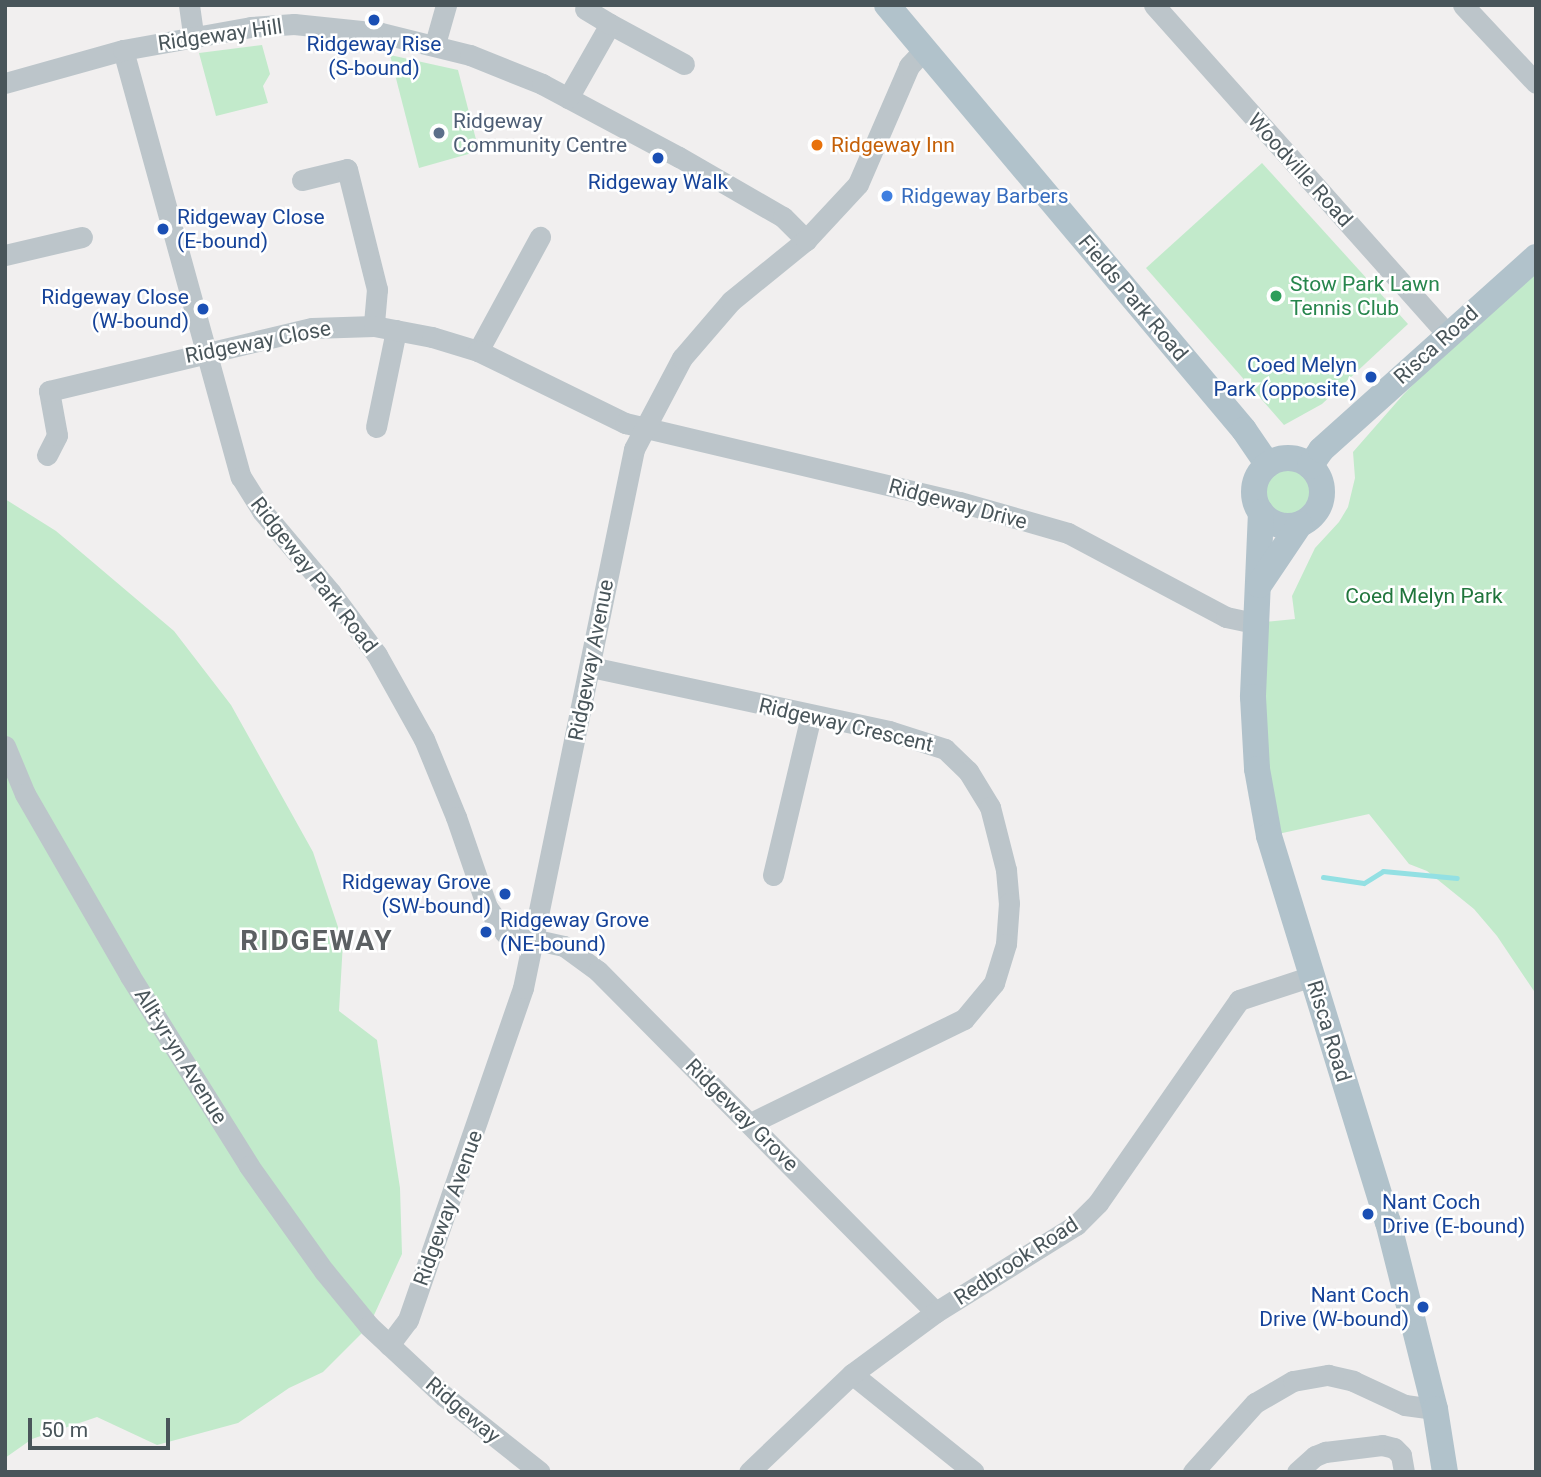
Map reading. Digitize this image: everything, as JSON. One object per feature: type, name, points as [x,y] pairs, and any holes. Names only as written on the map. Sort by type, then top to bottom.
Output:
[{"type":"main road","name":"Fields Park Road","points":[[887,5],[1244,430],[1268,465]]},
{"type":"main road","name":"Risca Road","points":[[1310,466],[1321,450],[1447,334],[1536,257]]},
{"type":"main road","points":[[1285,458],[1296,459],[1310,466],[1319,478],[1321,499],[1310,518],[1300,524],[1277,524],[1261,512],[1255,498],[1254,486],[1268,465],[1285,458]]},
{"type":"main road","name":"Risca Road","points":[[1261,512],[1253,697],[1257,769],[1269,836],[1388,1222],[1435,1409],[1445,1472]]},
{"type":"main road","name":"Risca Road","points":[[1259,585],[1300,524]]},
{"type":"street","points":[[189,5],[194,35]]},
{"type":"street","points":[[435,44],[446,5]]},
{"type":"street","name":"Woodville Road","points":[[1154,5],[1447,334]]},
{"type":"street","points":[[1463,5],[1536,83]]},
{"type":"street","points":[[585,9],[684,64]]},
{"type":"street","name":"Ridgeway Hill","points":[[5,83],[123,50],[194,35],[293,24],[381,33],[435,44],[506,68],[568,98],[783,217],[806,240]]},
{"type":"street","points":[[568,98],[610,24]]},
{"type":"street","name":"Ridgeway Park Road","points":[[123,50],[241,477],[262,511],[331,593],[384,667],[424,739],[456,817],[487,907],[505,933],[534,940]]},
{"type":"street","name":"Ridgeway Avenue","points":[[389,1345],[408,1320],[519,1002],[591,667],[634,449],[682,358],[731,301],[806,240],[858,184],[909,66],[924,50]]},
{"type":"street","points":[[302,180],[347,169],[377,289],[374,326]]},
{"type":"street","points":[[5,255],[82,237]]},
{"type":"street","points":[[478,351],[540,237]]},
{"type":"street","name":"Ridgeway Close","points":[[47,456],[57,435],[49,391],[312,328],[374,326],[432,337],[478,351],[625,423],[645,425]]},
{"type":"street","points":[[376,427],[396,330]]},
{"type":"street","name":"Ridgeway Drive","points":[[645,425],[961,502],[1068,533],[1226,617],[1255,622]]},
{"type":"street","name":"Ridgeway Crescent","points":[[591,667],[890,731],[945,749],[968,771],[990,807],[1006,870],[1009,903],[1006,944],[994,983],[964,1019],[751,1123]]},
{"type":"street","points":[[773,875],[811,716]]},
{"type":"street","name":"Allt-yr-yn Avenue","points":[[5,746],[25,794],[131,976],[249,1166],[324,1271],[389,1345]]},
{"type":"street","points":[[5,780],[25,794]]},
{"type":"street","name":"Ridgeway Grove","points":[[534,940],[564,946],[598,971],[936,1312]]},
{"type":"street","name":"Redbrook Road","points":[[750,1472],[852,1374],[936,1312],[1076,1225],[1098,1203],[1239,1000],[1312,976]]},
{"type":"street","name":"Ridgeway","points":[[389,1345],[444,1396],[540,1472]]},
{"type":"street","points":[[852,1374],[974,1472]]},
{"type":"street","points":[[1193,1472],[1255,1403],[1293,1381],[1328,1375],[1353,1381],[1405,1405],[1435,1409]]},
{"type":"street","points":[[1297,1472],[1315,1456],[1325,1452],[1382,1445],[1394,1448],[1401,1455],[1404,1472]]},
{"type":"green space","points":[[262,45],[270,74],[263,86],[268,103],[216,116],[199,53]]},
{"type":"green space","points":[[390,55],[458,70],[479,151],[419,168]]},
{"type":"green space","name":"Stow Park Lawn Tennis Club","points":[[1262,163],[1408,324],[1322,404],[1284,425],[1146,268]]},
{"type":"green space","name":"Coed Melyn Park","points":[[1536,257],[1536,994],[1497,936],[1474,909],[1427,871],[1409,864],[1369,814],[1269,836],[1255,623],[1295,619],[1292,596],[1315,548],[1339,522],[1348,507],[1355,478],[1353,452],[1403,395]]},
{"type":"green space","points":[[1287,467],[1304,474],[1311,491],[1304,508],[1287,515],[1270,508],[1263,491],[1270,474]]},
{"type":"green space","points":[[5,499],[56,531],[174,631],[231,705],[313,852],[343,942],[339,1011],[377,1040],[400,1188],[402,1254],[369,1326],[323,1372],[289,1388],[238,1423],[157,1445],[97,1417],[32,1439],[5,1458]]},
{"type":"waterway","points":[[1323,877],[1364,883],[1383,871],[1457,878]]},
{"type":"place","name":"Ridgeway Rise (S-bound)","points":[[374,20]]},
{"type":"place","name":"Ridgeway Community Centre","points":[[439,133]]},
{"type":"place","name":"Ridgeway Inn","points":[[817,145]]},
{"type":"place","name":"Ridgeway Walk","points":[[658,158]]},
{"type":"place","name":"Ridgeway Barbers","points":[[887,196]]},
{"type":"place","name":"Ridgeway Close (E-bound)","points":[[163,229]]},
{"type":"place","name":"Stow Park Lawn Tennis Club","points":[[1276,296]]},
{"type":"place","name":"Ridgeway Close (W-bound)","points":[[203,309]]},
{"type":"place","name":"Coed Melyn Park (opposite)","points":[[1371,377]]},
{"type":"place","name":"Ridgeway Grove (SW-bound)","points":[[505,894]]},
{"type":"place","name":"Ridgeway Grove (NE-bound)","points":[[486,932]]},
{"type":"place","name":"Nant Coch Drive (E-bound)","points":[[1368,1214]]},
{"type":"place","name":"Nant Coch Drive (W-bound)","points":[[1423,1307]]},
{"type":"district","name":"RIDGEWAY","points":[[317,941]]}]
